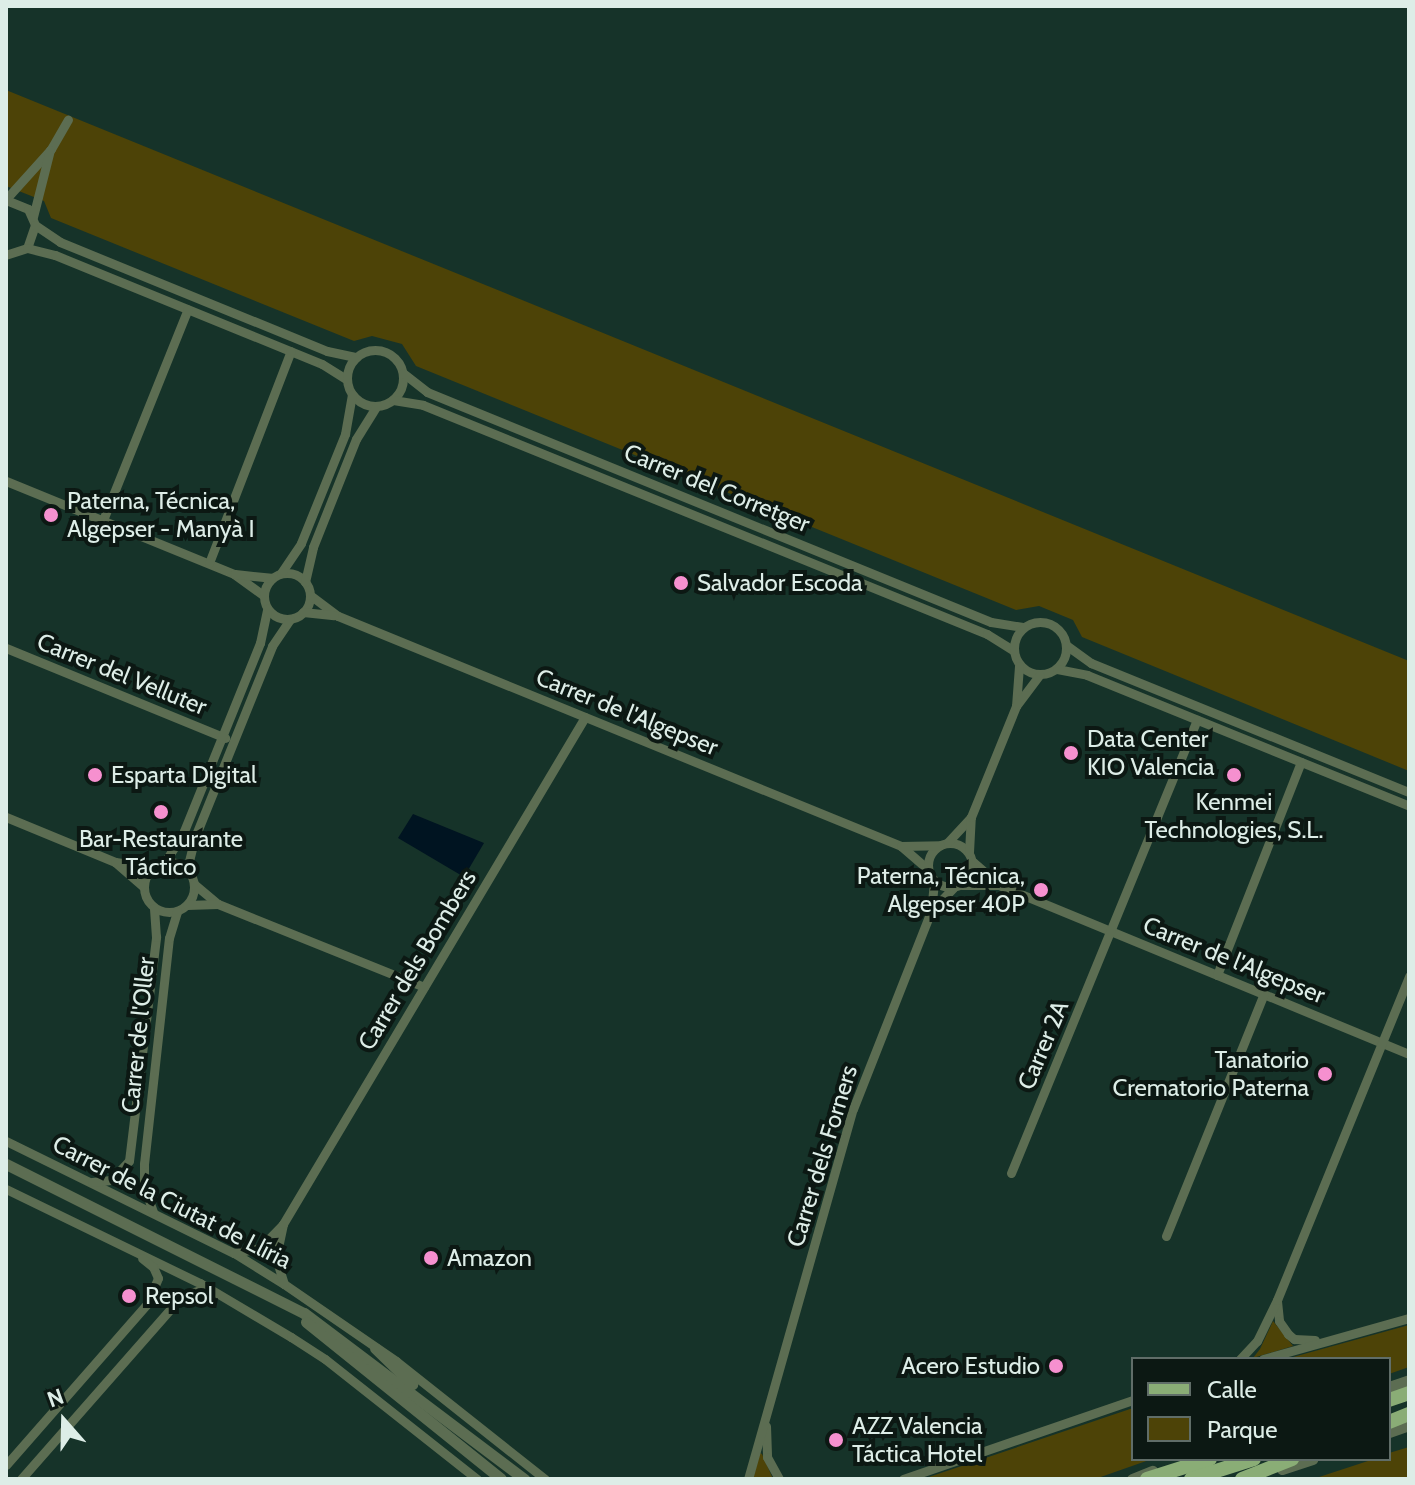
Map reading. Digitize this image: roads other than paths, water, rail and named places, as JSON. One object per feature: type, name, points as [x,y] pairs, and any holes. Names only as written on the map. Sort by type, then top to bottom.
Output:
[{"type":"main road","points":[[1391,1421],[1409,1412]]},
{"type":"main road","points":[[1147,1479],[1204,1461]]},
{"type":"main road","points":[[1169,1479],[1218,1461]]},
{"type":"main road","points":[[1191,1479],[1248,1461]]},
{"type":"main road","points":[[1242,1479],[1287,1461]]},
{"type":"street","points":[[68,119],[51,149],[6,199],[21,204],[34,221],[74,248],[327,351],[356,357]]},
{"type":"street","points":[[27,248],[51,149]]},
{"type":"street","points":[[8,258],[27,248],[55,255],[291,351],[346,379],[352,395],[345,434],[301,543],[281,573],[271,578],[234,574]]},
{"type":"street","points":[[103,520],[188,309]]},
{"type":"street","points":[[346,379],[356,357],[369,350],[384,351],[397,360],[403,373],[401,388],[393,400],[367,406],[352,395]]},
{"type":"street","points":[[209,563],[291,351]]},
{"type":"street","name":"Carrer del Corretger","points":[[403,373],[441,397],[991,622],[1023,627]]},
{"type":"street","name":"Carrer del Corretger","points":[[393,400],[423,405],[987,634],[1013,650]]},
{"type":"street","points":[[305,582],[313,547],[356,439],[377,406]]},
{"type":"street","points":[[6,481],[234,574],[263,595],[267,609],[260,643],[184,831],[165,862],[153,867],[115,862],[6,817]]},
{"type":"street","points":[[281,573],[295,574],[305,582],[310,595],[338,616]]},
{"type":"street","points":[[263,595],[271,578]]},
{"type":"street","points":[[303,612],[310,595]]},
{"type":"street","points":[[267,609],[278,617],[290,619]]},
{"type":"street","points":[[338,616],[303,612],[290,619],[272,646],[195,837],[187,869],[194,884],[218,904],[424,987]]},
{"type":"street","name":"Carrer de l'Algepser","points":[[338,616],[901,846]]},
{"type":"street","points":[[1016,706],[1019,666],[1013,650],[1015,637],[1023,627],[1038,621],[1054,626],[1066,645],[1091,663],[1409,792]]},
{"type":"street","points":[[1057,669],[1064,658],[1066,645]]},
{"type":"street","name":"Carrer del Velluter","points":[[6,648],[222,737]]},
{"type":"street","points":[[1019,666],[1039,675]]},
{"type":"street","points":[[957,887],[971,875],[971,817],[1016,706],[1039,675],[1057,669],[1087,675],[1409,806]]},
{"type":"street","name":"Carrer dels Bombers","points":[[234,1253],[260,1248],[283,1224],[585,717]]},
{"type":"street","name":"Carrer 2A","points":[[1011,1173],[1197,720]]},
{"type":"street","points":[[222,737],[234,741]]},
{"type":"street","points":[[1217,975],[1301,762]]},
{"type":"street","points":[[927,869],[928,859],[971,817]]},
{"type":"street","points":[[901,846],[956,843],[999,885]]},
{"type":"street","points":[[901,846],[927,869],[934,882],[957,887],[999,885]]},
{"type":"street","points":[[115,862],[143,886],[154,908],[177,911],[187,905],[218,904]]},
{"type":"street","points":[[165,862],[187,869]]},
{"type":"street","points":[[143,886],[153,867]]},
{"type":"street","name":"Carrer dels Forners","points":[[748,1479],[853,1109],[931,911],[934,882]]},
{"type":"street","points":[[187,905],[194,884]]},
{"type":"street","name":"Carrer de l'Algepser","points":[[999,885],[1409,1054]]},
{"type":"street","name":"Carrer dels Forners","points":[[931,911],[957,887]]},
{"type":"street","name":"Carrer de l'Oller","points":[[129,1161],[156,937],[154,908]]},
{"type":"street","name":"Carrer de l'Oller","points":[[153,1212],[144,1186],[144,1164],[169,938],[177,911]]},
{"type":"street","points":[[1242,1357],[1257,1341],[1277,1300],[1409,976]]},
{"type":"street","points":[[1166,1236],[1264,994]]},
{"type":"street","name":"Carrer de la Ciutat de Llíria","points":[[6,1141],[234,1253],[284,1284],[396,1361],[545,1479]]},
{"type":"street","points":[[91,1182],[111,1180],[129,1161],[144,1164]]},
{"type":"street","name":"Carrer de la Ciutat de Llíria","points":[[6,1164],[304,1313],[352,1346],[524,1479]]},
{"type":"street","points":[[6,1189],[239,1306],[325,1359],[477,1479]]},
{"type":"street","name":"Carrer dels Bombers","points":[[283,1224],[276,1258],[284,1284]]},
{"type":"street","points":[[6,1465],[147,1304],[158,1278],[153,1267],[133,1251]]},
{"type":"street","points":[[21,1479],[190,1291],[199,1290],[239,1306]]},
{"type":"street","name":"Carrer de la Ciutat de Llíria","points":[[263,1292],[501,1479]]},
{"type":"street","points":[[1277,1300],[1279,1321],[1294,1339],[1334,1338]]},
{"type":"street","points":[[1270,1357],[1409,1318]]},
{"type":"street","points":[[120,1335],[135,1349]]},
{"type":"street","points":[[375,1348],[491,1453]]},
{"type":"street","points":[[903,1479],[1131,1401]]},
{"type":"street","name":"Carrer dels Forners","points":[[766,1418],[767,1457],[779,1479]]},
{"type":"street","points":[[1132,1479],[1182,1461]]},
{"type":"street","points":[[1255,1479],[1306,1461]]},
{"type":"water","points":[[413,814],[484,843],[464,877],[398,838]]},
{"type":"place","name":"Paterna, Técnica, Algepser - Manyà I","points":[[51,515]]},
{"type":"place","name":"Salvador Escoda","points":[[681,583]]},
{"type":"place","name":"Data Center KIO Valencia","points":[[1071,753]]},
{"type":"place","name":"Esparta Digital","points":[[95,775]]},
{"type":"place","name":"Kenmei Technologies, S.L.","points":[[1234,775]]},
{"type":"place","name":"Bar-Restaurante Táctico","points":[[161,812]]},
{"type":"place","name":"Paterna, Técnica, Algepser 40P","points":[[1041,890]]},
{"type":"place","name":"Tanatorio Crematorio Paterna","points":[[1325,1074]]},
{"type":"place","name":"Amazon","points":[[431,1258]]},
{"type":"place","name":"Repsol","points":[[129,1296]]},
{"type":"place","name":"Acero Estudio","points":[[1056,1366]]},
{"type":"place","name":"AZZ Valencia Táctica Hotel","points":[[836,1440]]}]
